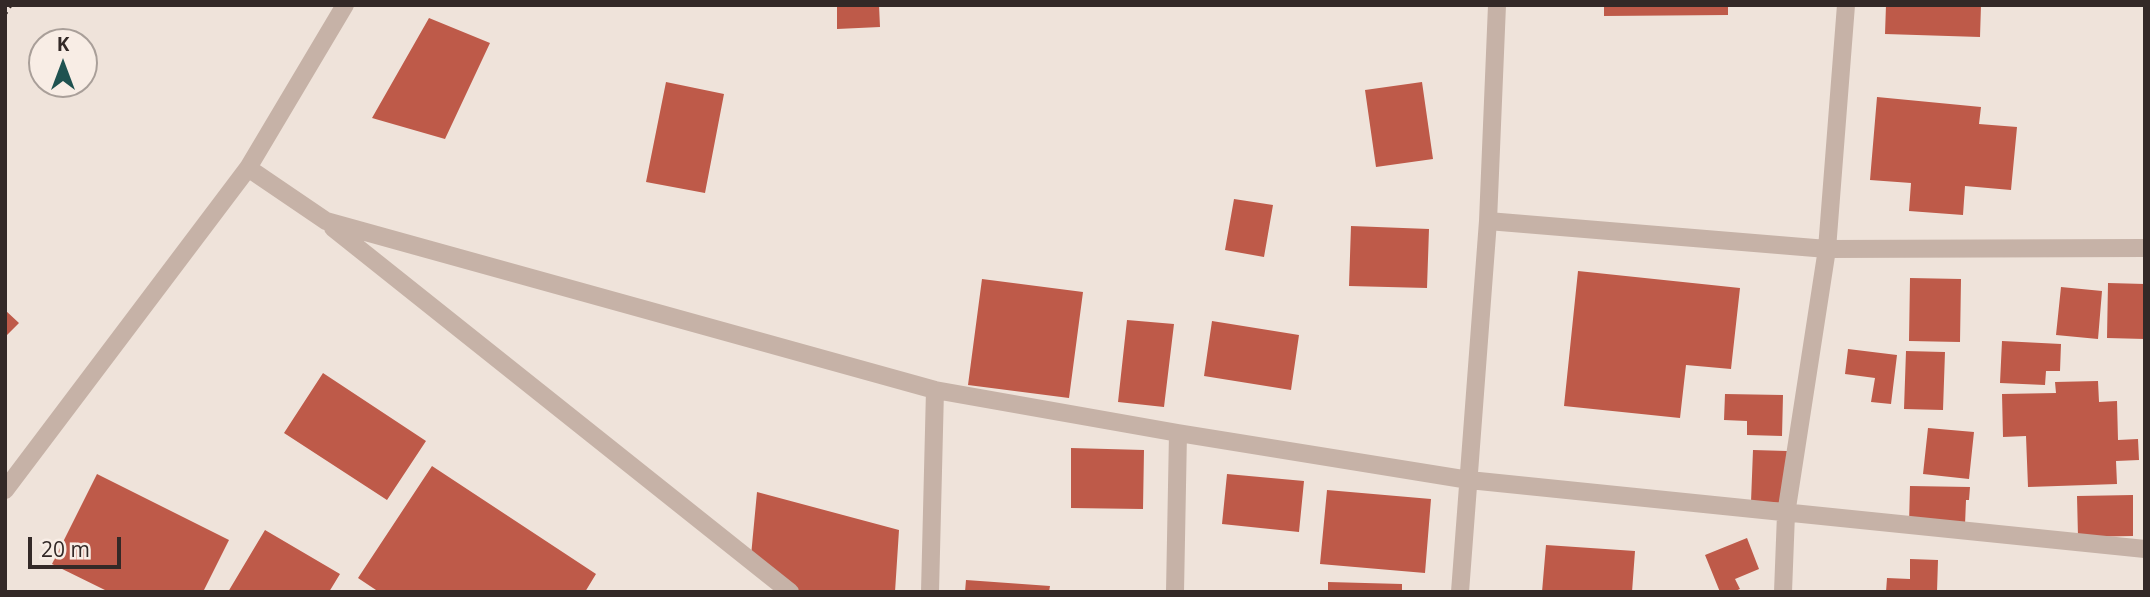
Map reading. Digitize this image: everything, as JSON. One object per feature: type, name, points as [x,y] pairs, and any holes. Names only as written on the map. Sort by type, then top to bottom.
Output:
[{"type":"street","points":[[5,490],[248,168],[345,5]]},
{"type":"street","points":[[1460,592],[1488,221],[1497,5]]},
{"type":"street","points":[[1783,592],[1786,514],[1827,249],[1846,5]]},
{"type":"street","points":[[248,168],[326,221],[790,592]]},
{"type":"street","points":[[326,221],[935,390],[1469,480],[2145,549]]},
{"type":"street","points":[[1488,221],[1827,249],[2145,248]]},
{"type":"street","points":[[930,592],[935,390]]},
{"type":"street","points":[[1175,592],[1178,433]]},
{"type":"building","points":[[837,5],[879,5],[880,27],[837,29]]},
{"type":"building","points":[[1604,5],[1728,5],[1728,15],[1604,16]]},
{"type":"building","points":[[1886,5],[1981,5],[1980,37],[1885,34]]},
{"type":"building","points":[[429,18],[490,43],[445,139],[372,118]]},
{"type":"building","points":[[666,82],[724,94],[705,193],[646,182]]},
{"type":"building","points":[[1422,82],[1433,159],[1376,167],[1365,90]]},
{"type":"building","points":[[1877,97],[1981,107],[1979,124],[2017,127],[2011,190],[1965,186],[1963,215],[1909,211],[1911,183],[1870,180]]},
{"type":"building","points":[[1234,199],[1273,205],[1264,257],[1225,250]]},
{"type":"building","points":[[1351,226],[1429,229],[1427,288],[1349,286]]},
{"type":"building","points":[[1578,271],[1740,288],[1731,369],[1686,365],[1680,418],[1564,406]]},
{"type":"building","points":[[1910,278],[1961,279],[1960,342],[1909,341]]},
{"type":"building","points":[[982,279],[1083,292],[1069,398],[968,385]]},
{"type":"building","points":[[2108,283],[2145,284],[2145,339],[2107,338]]},
{"type":"building","points":[[2061,287],[2102,291],[2098,339],[2056,335]]},
{"type":"building","points":[[5,310],[19,323],[5,337]]},
{"type":"building","points":[[1127,320],[1174,324],[1164,407],[1118,402]]},
{"type":"building","points":[[1212,321],[1299,335],[1291,390],[1204,376]]},
{"type":"building","points":[[2002,341],[2061,344],[2060,371],[2046,371],[2045,385],[2000,383]]},
{"type":"building","points":[[1848,349],[1897,355],[1891,404],[1871,402],[1875,378],[1845,374]]},
{"type":"building","points":[[1906,351],[1945,352],[1943,410],[1904,409]]},
{"type":"building","points":[[323,373],[426,441],[387,500],[284,433]]},
{"type":"building","points":[[2098,381],[2099,402],[2117,401],[2118,440],[2138,439],[2139,460],[2116,461],[2117,484],[2028,487],[2026,436],[2003,437],[2002,394],[2056,393],[2055,382]]},
{"type":"building","points":[[1725,394],[1783,395],[1782,436],[1747,435],[1747,421],[1724,420]]},
{"type":"building","points":[[1928,428],[1974,432],[1969,479],[1923,474]]},
{"type":"building","points":[[1071,448],[1144,450],[1143,509],[1071,508]]},
{"type":"building","points":[[1753,450],[1787,451],[1786,503],[1751,502]]},
{"type":"building","points":[[432,466],[596,574],[585,592],[379,592],[358,578]]},
{"type":"building","points":[[97,474],[229,540],[203,592],[109,592],[52,564]]},
{"type":"building","points":[[1227,474],[1304,481],[1299,532],[1222,524]]},
{"type":"building","points":[[1910,486],[1970,487],[1969,500],[1966,500],[1965,525],[1909,524]]},
{"type":"building","points":[[1327,490],[1431,499],[1425,573],[1320,564]]},
{"type":"building","points":[[757,492],[899,530],[895,592],[799,592],[751,556]]},
{"type":"building","points":[[2133,495],[2133,536],[2078,537],[2077,496]]},
{"type":"building","points":[[265,530],[340,574],[329,592],[228,592]]},
{"type":"building","points":[[1747,538],[1759,569],[1735,579],[1740,589],[1720,592],[1705,555]]},
{"type":"building","points":[[1546,545],[1635,551],[1632,592],[1542,592]]},
{"type":"building","points":[[1910,559],[1938,560],[1937,592],[1886,592],[1887,578],[1910,579]]},
{"type":"building","points":[[966,580],[1050,586],[1049,592],[965,592]]},
{"type":"building","points":[[1328,582],[1402,584],[1402,592],[1328,592]]},
{"type":"railway","points":[[5,13],[10,5]]}]
